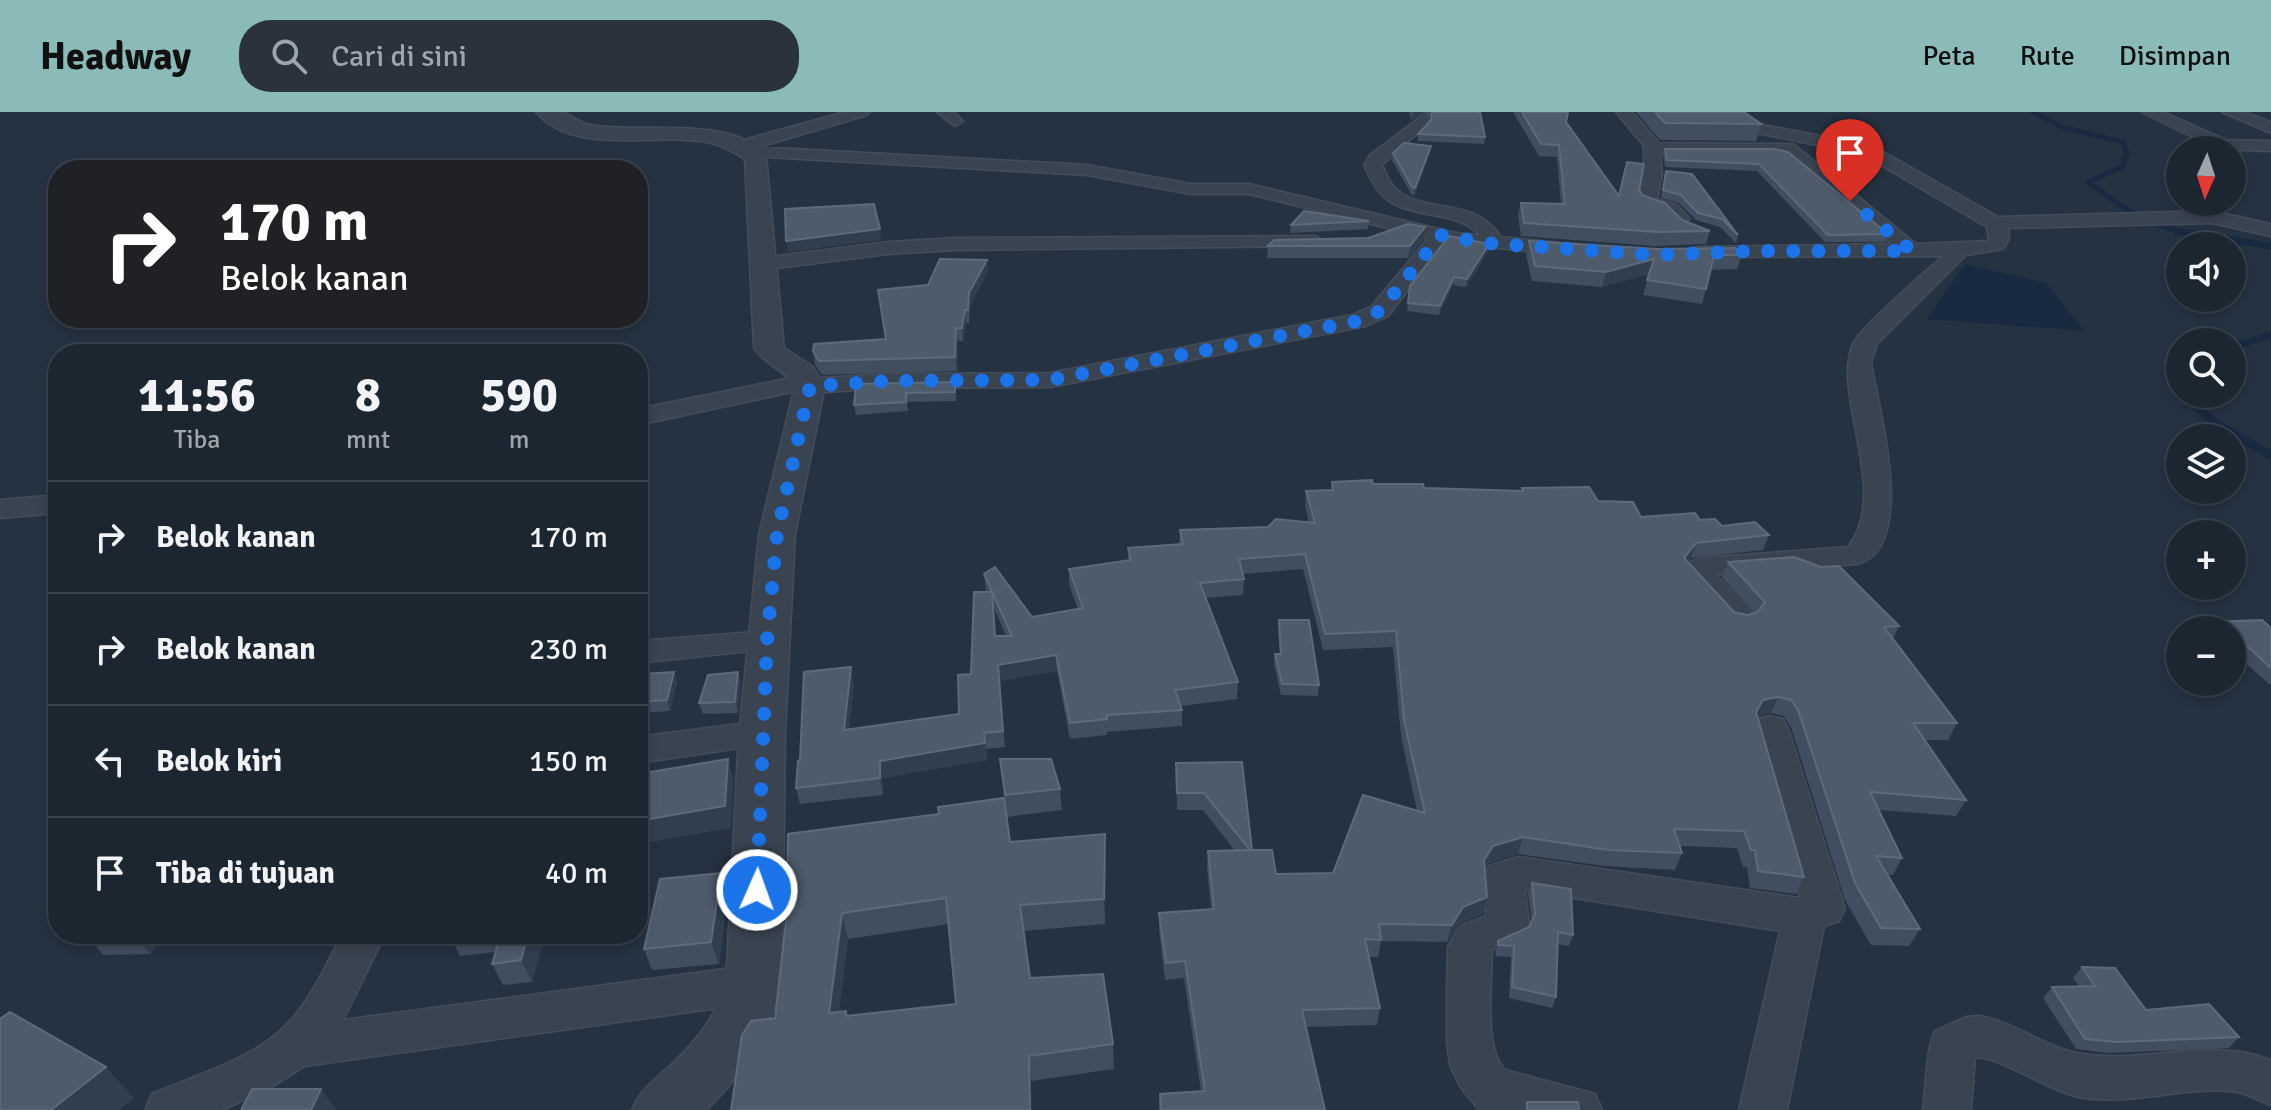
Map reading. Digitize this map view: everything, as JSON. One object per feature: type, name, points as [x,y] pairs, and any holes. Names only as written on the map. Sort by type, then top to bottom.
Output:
[{"type":"street","points":[[546,112],[586,131],[686,133],[743,149],[1096,171],[1191,189],[1256,191],[1441,235],[1496,244],[1590,252]]},
{"type":"street","points":[[743,149],[862,112]]},
{"type":"street","points":[[1624,112],[1654,147]]},
{"type":"street","points":[[1730,112],[1779,147]]},
{"type":"street","points":[[2150,112],[2223,145],[2271,146]]},
{"type":"street","points":[[2230,112],[2271,128]]},
{"type":"street","points":[[1422,121],[1376,159],[1373,165],[1382,182],[1397,197],[1482,223],[1496,244]]},
{"type":"street","points":[[1684,254],[1960,250],[1996,245],[2000,229],[1994,223],[1867,150],[1752,127]]},
{"type":"street","points":[[1693,229],[1670,209],[1647,202],[1653,174],[1650,149],[1779,147],[1789,150],[1912,251]]},
{"type":"street","points":[[743,149],[757,162],[769,348],[776,359],[799,370],[810,384]]},
{"type":"street","points":[[1994,223],[2136,221],[2271,213]]},
{"type":"street","points":[[2212,217],[2271,230]]},
{"type":"street","points":[[1370,239],[1391,235],[1403,226]]},
{"type":"street","points":[[1712,234],[1728,252]]},
{"type":"street","points":[[648,415],[810,384],[1050,380],[1358,321],[1380,311],[1441,235]]},
{"type":"street","points":[[762,264],[888,248],[955,244],[1330,242]]},
{"type":"street","points":[[1740,618],[1697,574],[1703,567],[1857,555],[1868,543],[1879,502],[1859,363],[1866,342],[1960,250]]},
{"type":"street","points":[[662,1110],[704,1075],[730,1044],[747,1012],[754,984],[767,641],[777,534],[810,384]]},
{"type":"street","points":[[0,509],[48,505]]},
{"type":"street","points":[[648,651],[767,641]]},
{"type":"street","points":[[1578,1110],[1500,1100],[1480,1076],[1472,1059],[1470,943],[1508,925],[1503,877],[1518,873],[1805,915],[1824,909],[1770,728]]},
{"type":"street","points":[[648,749],[762,734]]},
{"type":"street","points":[[1763,1110],[1805,915]]},
{"type":"street","points":[[169,1110],[295,1047],[328,1003],[359,944]]},
{"type":"street","points":[[295,1047],[754,984]]},
{"type":"street","points":[[1947,1110],[1953,1068],[1951,1046],[1962,1038],[1984,1037],[2036,1062],[2082,1076],[2144,1078],[2222,1067],[2241,1070],[2271,1083]]},
{"type":"water","points":[[1965,264],[2046,283],[2084,331],[1927,319]]},
{"type":"building","points":[[1432,112],[1480,112],[1485,137],[1418,134],[1431,120]]},
{"type":"building","points":[[1522,112],[1568,112],[1566,122],[1619,196],[1627,162],[1644,164],[1639,190],[1642,195],[1665,203],[1682,220],[1710,231],[1658,232],[1524,223],[1521,203],[1565,204],[1559,145],[1541,144]]},
{"type":"building","points":[[1655,112],[1744,112],[1761,124],[1665,123]]},
{"type":"building","points":[[1404,143],[1431,146],[1415,188],[1393,153]]},
{"type":"building","points":[[1665,149],[1774,149],[1788,152],[1888,234],[1828,235],[1759,164],[1667,160]]},
{"type":"building","points":[[1666,171],[1692,174],[1738,235],[1722,219],[1698,213],[1681,195],[1663,190]]},
{"type":"building","points":[[874,204],[880,229],[786,241],[785,209]]},
{"type":"building","points":[[1304,211],[1369,221],[1291,225]]},
{"type":"building","points":[[1408,224],[1425,227],[1410,246],[1268,246],[1274,240],[1368,238]]},
{"type":"building","points":[[1449,236],[1489,244],[1467,279],[1454,277],[1440,306],[1408,303],[1410,286]]},
{"type":"building","points":[[1529,241],[1658,249],[1735,248],[1742,255],[1714,255],[1706,289],[1647,280],[1654,259],[1606,272],[1535,266]]},
{"type":"building","points":[[940,259],[987,260],[969,293],[962,328],[956,328],[955,357],[819,361],[813,351],[814,344],[886,339],[878,290],[928,285]]},
{"type":"building","points":[[955,382],[955,392],[906,393],[906,402],[854,405],[856,384]]},
{"type":"building","points":[[1372,480],[1373,484],[1423,484],[1424,488],[1523,491],[1522,488],[1589,487],[1598,501],[1633,502],[1641,517],[1695,513],[1700,520],[1715,519],[1722,526],[1755,522],[1769,535],[1696,543],[1684,558],[1734,612],[1747,615],[1758,612],[1765,602],[1728,562],[1794,557],[1821,567],[1839,566],[1899,626],[1884,627],[1957,723],[1913,723],[1966,800],[1870,792],[1902,858],[1876,856],[1920,929],[1881,928],[1855,883],[1798,710],[1791,700],[1778,697],[1763,700],[1756,712],[1804,877],[1758,871],[1755,850],[1751,850],[1744,831],[1674,829],[1682,853],[1609,850],[1523,837],[1493,846],[1484,860],[1487,897],[1463,907],[1452,925],[1379,924],[1381,940],[1365,939],[1380,1008],[1302,1010],[1325,1110],[1161,1110],[1160,1094],[1205,1091],[1185,961],[1166,963],[1159,913],[1214,909],[1208,851],[1250,850],[1204,793],[1177,793],[1176,763],[1242,762],[1252,850],[1272,850],[1276,874],[1333,873],[1363,795],[1425,813],[1404,720],[1396,631],[1325,634],[1305,554],[1239,559],[1244,579],[1200,583],[1238,682],[1175,690],[1182,710],[1107,715],[1107,719],[1070,723],[1056,655],[998,665],[1003,731],[984,733],[985,743],[880,761],[880,778],[796,788],[804,672],[851,667],[844,730],[959,714],[958,675],[971,674],[974,592],[992,592],[995,636],[1012,636],[984,574],[995,567],[1032,617],[1083,608],[1069,569],[1131,560],[1128,548],[1183,544],[1180,530],[1268,527],[1276,519],[1315,523],[1306,491],[1333,490],[1332,482]]},
{"type":"building","points":[[1279,620],[1309,620],[1319,685],[1282,684],[1275,654],[1281,654]]},
{"type":"building","points":[[2262,620],[2271,628],[2271,668],[2246,647],[2246,621]]},
{"type":"building","points":[[674,672],[667,700],[648,701],[648,674]]},
{"type":"building","points":[[738,672],[735,702],[699,703],[708,675]]},
{"type":"building","points":[[728,759],[725,806],[648,819],[648,772]]},
{"type":"building","points":[[1000,759],[1051,759],[1060,789],[1005,795]]},
{"type":"building","points":[[1004,798],[1010,842],[1105,834],[1104,899],[1020,905],[1030,978],[1103,974],[1113,1044],[1029,1056],[1030,1110],[731,1110],[742,1035],[751,1021],[775,1018],[786,921],[788,834],[939,814],[938,807]],"holes":[[[946,898],[956,1004],[846,1016],[846,1011],[829,1013],[842,913]]]},
{"type":"building","points":[[721,873],[711,942],[644,949],[648,944],[660,879]]},
{"type":"building","points":[[1532,883],[1571,889],[1573,935],[1558,932],[1556,997],[1512,987],[1514,946],[1498,945],[1498,941],[1529,927],[1535,914]]},
{"type":"building","points":[[498,944],[525,944],[521,960],[492,964]]},
{"type":"building","points":[[2082,967],[2115,968],[2146,1010],[2209,1004],[2239,1037],[2116,1042],[2085,1039],[2052,987],[2095,986]]},
{"type":"building","points":[[10,1012],[106,1067],[51,1110],[0,1110],[0,1019]]},
{"type":"building","points":[[252,1089],[321,1089],[311,1110],[241,1110]]},
{"type":"building","points":[[1527,1102],[1578,1102],[1579,1110],[1527,1110]]},
{"type":"waterway","points":[[2033,112],[2062,127],[2123,142],[2127,154],[2122,167],[2088,182],[2147,221],[2184,232]]},
{"type":"waterway","points":[[2176,231],[2271,246]]},
{"type":"waterway","points":[[2246,343],[2271,335]]},
{"type":"waterway","points":[[2199,408],[2217,425],[2271,455]]},
{"type":"route","points":[[757,890],[767,641],[777,534],[810,386],[891,381],[1050,380],[1358,321],[1380,311],[1441,235],[1484,243],[1654,255],[1755,251],[1912,251],[1850,201]]}]
